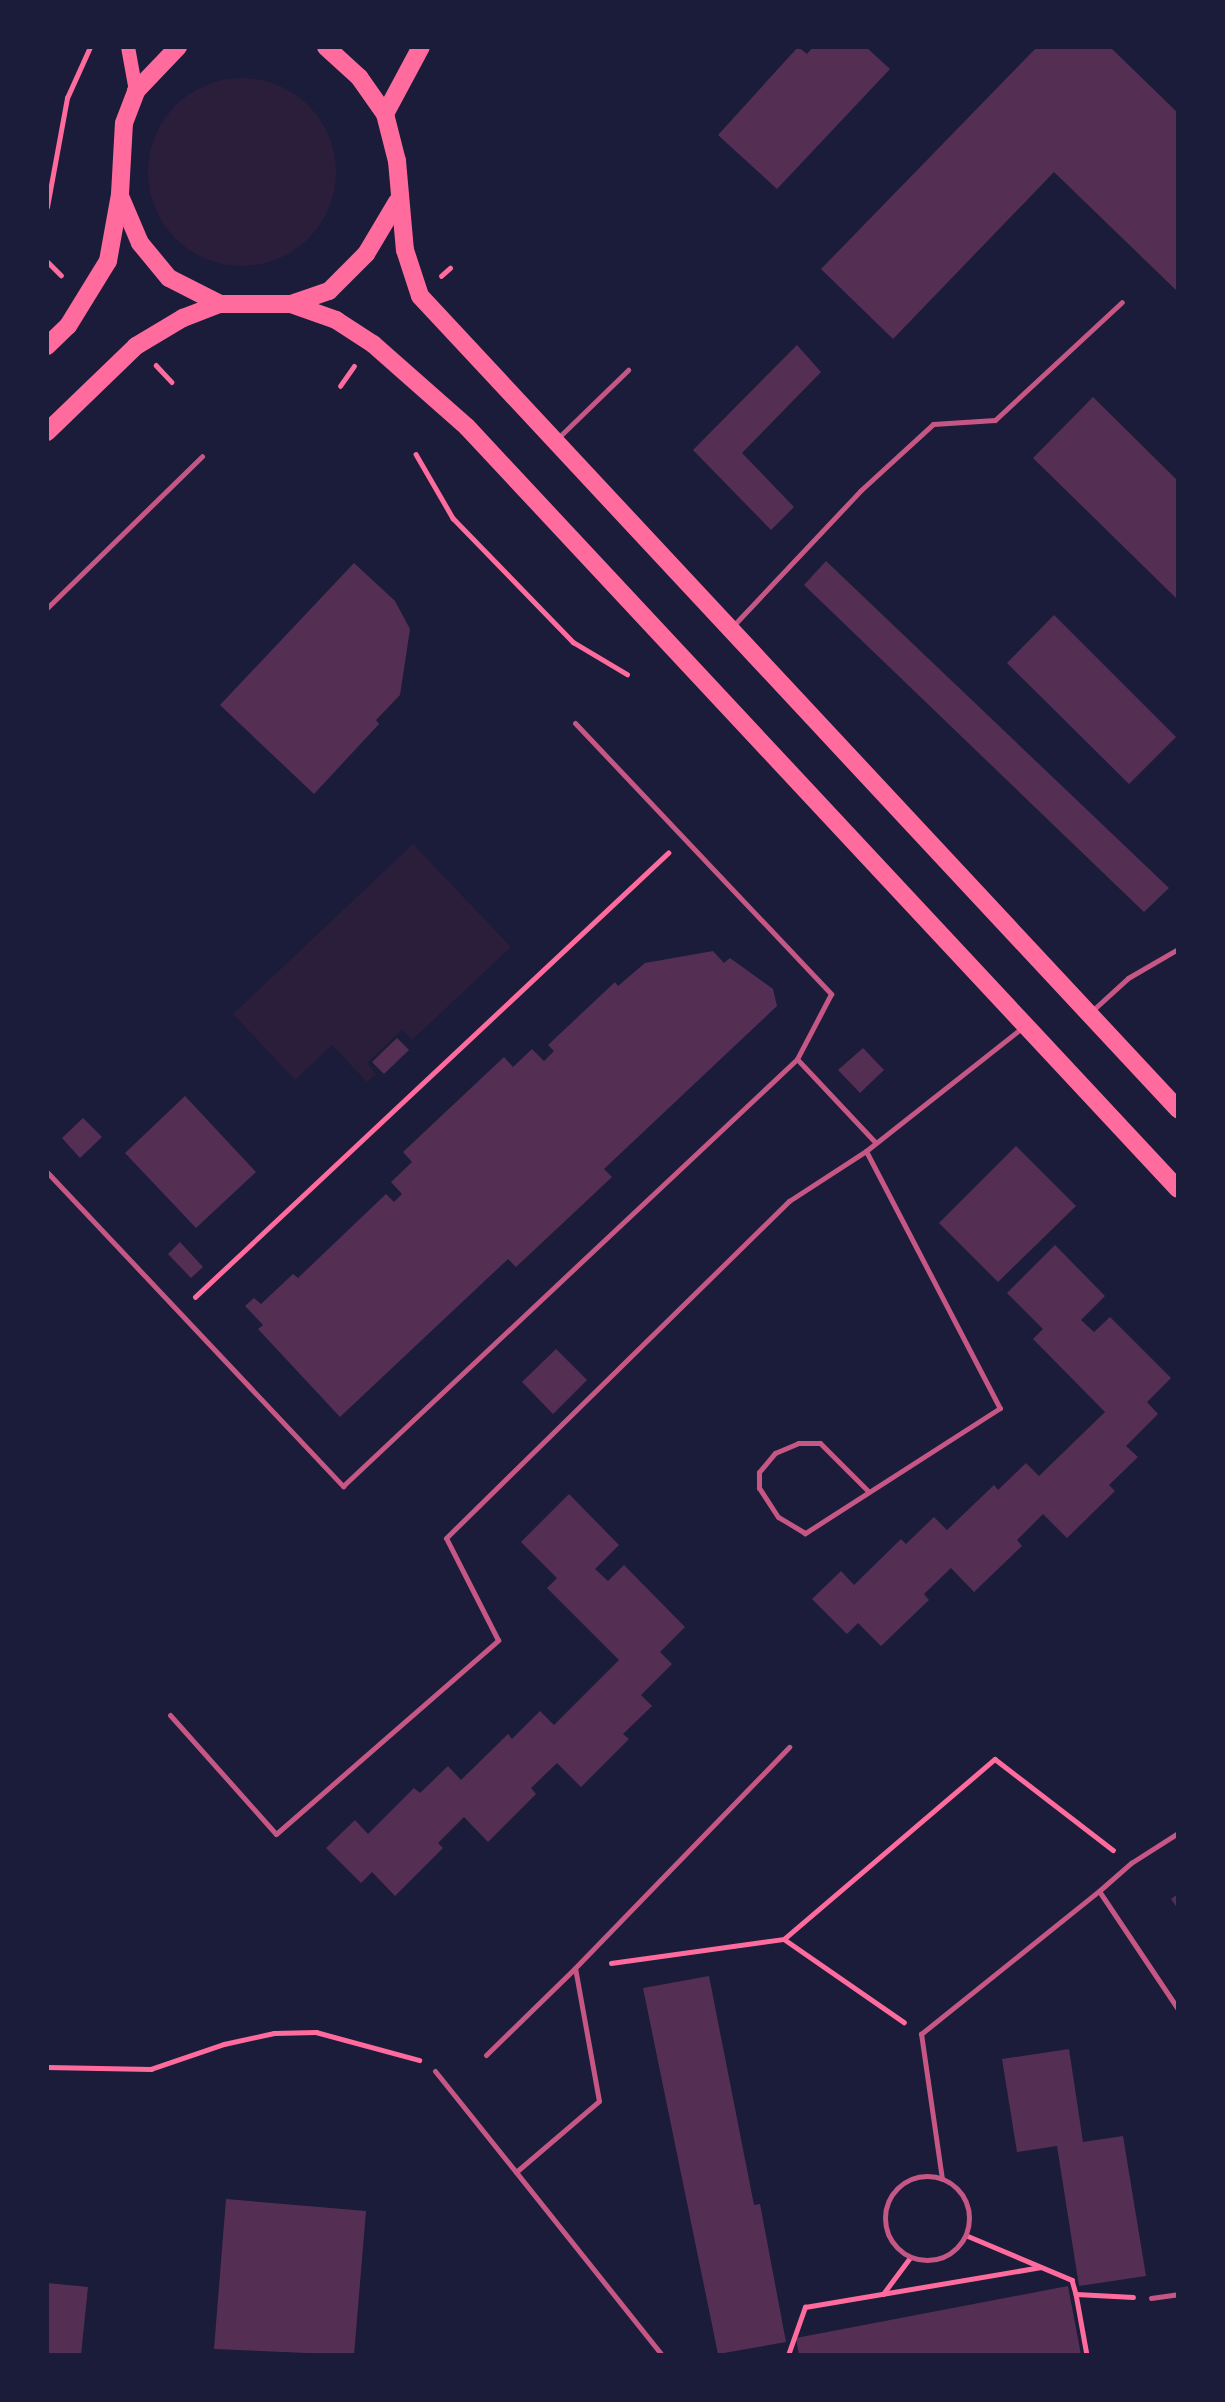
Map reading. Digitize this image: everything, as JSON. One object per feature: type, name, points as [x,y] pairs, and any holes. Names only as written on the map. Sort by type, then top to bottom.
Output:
[{"type":"main road","points":[[128,47],[136,91]]},
{"type":"main road","points":[[47,346],[87,299],[108,261],[120,194],[124,123],[136,91],[178,47]]},
{"type":"main road","points":[[326,47],[359,77],[385,114],[397,161],[397,202],[405,250],[420,296],[1178,1109]]},
{"type":"main road","points":[[385,114],[421,47]]},
{"type":"main road","points":[[120,194],[140,243],[169,278],[220,304]]},
{"type":"main road","points":[[47,432],[136,346],[183,318],[220,304],[291,304],[329,291],[366,254],[397,202]]},
{"type":"main road","points":[[291,304],[336,320],[373,344],[467,427],[1178,1189]]},
{"type":"lane","points":[[730,630],[860,491],[933,424],[995,420],[1122,302]]},
{"type":"lane","points":[[556,440],[628,370]]},
{"type":"lane","points":[[47,608],[202,456]]},
{"type":"lane","points":[[47,1172],[343,1486],[797,1059],[831,995],[575,723]]},
{"type":"lane","points":[[1089,1014],[1128,978],[1178,949]]},
{"type":"lane","points":[[170,1715],[276,1834],[498,1640],[446,1538],[789,1201],[866,1151],[1025,1026]]},
{"type":"lane","points":[[797,1059],[876,1143]]},
{"type":"lane","points":[[866,1151],[1000,1408],[869,1492],[805,1533],[778,1517],[758,1488],[759,1472],[775,1453],[798,1443],[820,1443],[869,1492]]},
{"type":"lane","points":[[486,2055],[575,1968],[789,1747]]},
{"type":"lane","points":[[942,2179],[922,2034],[1131,1863],[1178,1833]]},
{"type":"lane","points":[[1099,1891],[1178,2009]]},
{"type":"lane","points":[[516,2172],[599,2101],[575,1968]]},
{"type":"lane","points":[[435,2071],[662,2355]]},
{"type":"lane","points":[[930,2174],[942,2179],[956,2185],[970,2206],[968,2236],[941,2260],[909,2259],[887,2237],[886,2204],[899,2185],[930,2174]]},
{"type":"lane","points":[[1151,2298],[1178,2294]]},
{"type":"path","points":[[47,206],[67,98],[90,47]]},
{"type":"path","points":[[47,261],[61,275]]},
{"type":"path","points":[[155,364],[172,382]]},
{"type":"path","points":[[340,386],[354,366]]},
{"type":"path","points":[[416,454],[453,519],[573,642],[627,674]]},
{"type":"path","points":[[179,1312],[684,838]]},
{"type":"path","points":[[575,1968],[784,1939],[995,1759],[1131,1863]]},
{"type":"path","points":[[784,1939],[922,2034]]},
{"type":"path","points":[[47,2067],[151,2069],[224,2043],[274,2033],[316,2032],[429,2063]]},
{"type":"path","points":[[968,2236],[1072,2280],[1087,2355]]},
{"type":"path","points":[[883,2294],[909,2259]]},
{"type":"path","points":[[788,2355],[805,2307],[1041,2267]]},
{"type":"path","points":[[1076,2294],[1151,2298]]},
{"type":"shaded area","points":[[242,78],[278,85],[308,106],[329,136],[336,172],[329,208],[308,238],[278,259],[242,266],[206,259],[176,238],[155,208],[148,172],[155,136],[176,106],[206,85]]},
{"type":"shaded area","points":[[413,844],[511,947],[412,1040],[402,1030],[367,1063],[376,1074],[367,1082],[332,1045],[295,1080],[233,1014]]},
{"type":"building","points":[[798,47],[807,54],[813,47],[866,47],[890,69],[777,189],[718,135]]},
{"type":"building","points":[[1037,47],[1110,47],[1178,113],[1178,292],[1054,172],[893,339],[821,269]]},
{"type":"building","points":[[797,345],[821,372],[742,453],[794,507],[771,530],[693,450]]},
{"type":"building","points":[[1093,397],[1178,481],[1178,600],[1033,458]]},
{"type":"building","points":[[826,561],[1169,888],[1144,912],[804,585]]},
{"type":"building","points":[[354,563],[395,601],[410,629],[400,695],[376,720],[379,724],[314,794],[220,705]]},
{"type":"building","points":[[1054,615],[1176,737],[1129,784],[1007,663]]},
{"type":"building","points":[[713,951],[724,963],[730,958],[773,989],[777,1006],[604,1169],[612,1177],[516,1267],[508,1259],[340,1417],[258,1329],[263,1325],[245,1306],[254,1298],[261,1304],[293,1274],[298,1278],[386,1194],[394,1202],[402,1194],[391,1182],[412,1162],[403,1152],[504,1057],[513,1067],[532,1049],[544,1061],[554,1051],[548,1045],[615,982],[618,986],[645,963]]},
{"type":"building","points":[[397,1038],[409,1050],[384,1074],[372,1062]]},
{"type":"building","points":[[863,1048],[884,1070],[860,1093],[838,1070]]},
{"type":"building","points":[[185,1096],[256,1172],[196,1228],[125,1153]]},
{"type":"building","points":[[83,1118],[102,1137],[80,1158],[62,1138]]},
{"type":"building","points":[[1016,1146],[1076,1206],[998,1282],[939,1223]]},
{"type":"building","points":[[180,1242],[203,1267],[191,1278],[168,1254]]},
{"type":"building","points":[[1055,1245],[1105,1296],[1081,1320],[1094,1332],[1110,1317],[1171,1378],[1147,1402],[1158,1414],[1126,1446],[1138,1457],[1109,1485],[1115,1491],[1067,1538],[1043,1514],[1017,1540],[1022,1546],[974,1592],[951,1568],[924,1594],[929,1600],[881,1646],[858,1623],[847,1634],[812,1599],[841,1571],[854,1585],[901,1539],[906,1544],[934,1517],[947,1530],[994,1485],[998,1490],[1026,1463],[1039,1476],[1105,1412],[1033,1339],[1043,1329],[1007,1293]]},
{"type":"building","points":[[556,1349],[587,1380],[553,1414],[522,1382]]},
{"type":"building","points":[[569,1494],[619,1545],[595,1569],[608,1581],[624,1565],[685,1627],[660,1652],[672,1664],[641,1695],[652,1706],[623,1734],[629,1739],[581,1787],[557,1763],[531,1788],[536,1794],[488,1842],[464,1817],[438,1843],[443,1848],[395,1896],[372,1872],[361,1883],[326,1848],[355,1820],[368,1834],[414,1788],[420,1793],[448,1766],[461,1780],[508,1734],[512,1739],[540,1711],[554,1725],[619,1660],[547,1588],[557,1578],[521,1542]]},
{"type":"building","points":[[1178,1894],[1178,1909],[1171,1899]]},
{"type":"building","points":[[709,1976],[754,2205],[760,2204],[786,2342],[718,2354],[643,1988]]},
{"type":"building","points":[[1069,2049],[1083,2142],[1123,2136],[1146,2276],[1079,2286],[1057,2146],[1017,2152],[1002,2059]]},
{"type":"building","points":[[226,2199],[366,2211],[354,2355],[214,2349]]},
{"type":"building","points":[[47,2283],[88,2287],[81,2355],[47,2355]]},
{"type":"building","points":[[1068,2286],[1081,2355],[799,2355],[796,2338]]}]
